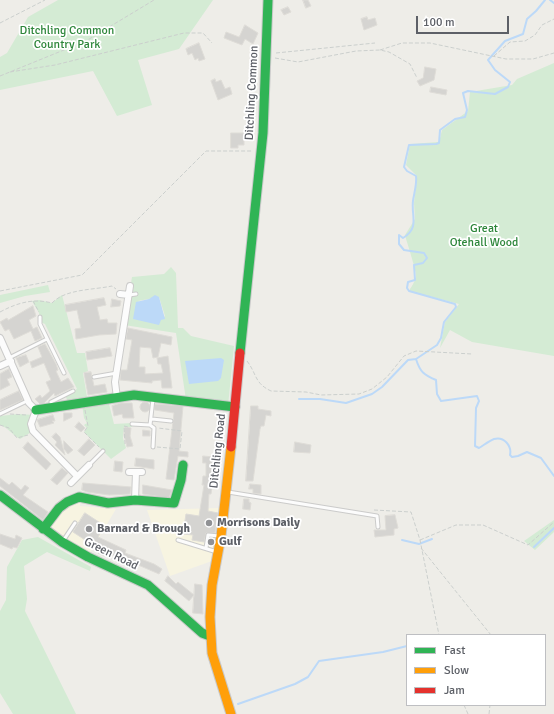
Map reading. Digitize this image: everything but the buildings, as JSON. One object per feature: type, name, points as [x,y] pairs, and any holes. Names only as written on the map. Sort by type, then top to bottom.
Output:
[{"type":"main road","name":"Ditchling Common","points":[[257,187],[261,151],[267,55],[268,0]]},
{"type":"main road","name":"Ditchling Road","points":[[231,714],[212,653],[210,636],[212,585],[221,536],[226,492],[257,187]]},
{"type":"main road","points":[[35,413],[134,395],[235,407]]},
{"type":"main road","points":[[43,529],[59,508],[67,502],[79,498],[108,503],[136,500],[169,504],[174,503],[181,480],[183,465]]},
{"type":"main road","name":"Green Road","points":[[0,495],[62,542],[88,557],[148,585],[202,633],[210,636]]},
{"type":"street","points":[[117,398],[115,382],[130,286]]},
{"type":"street","points":[[120,294],[129,296]]},
{"type":"street","points":[[0,338],[35,413],[31,424],[33,431],[77,476]]},
{"type":"street","points":[[0,366],[10,359]]},
{"type":"street","points":[[71,483],[89,465]]},
{"type":"street","points":[[129,472],[139,472],[136,500]]},
{"type":"lane","points":[[129,296],[136,294]]},
{"type":"lane","points":[[40,316],[40,324],[64,373]]},
{"type":"lane","points":[[10,359],[47,339]]},
{"type":"lane","points":[[94,377],[117,373]]},
{"type":"lane","points":[[51,402],[73,391]]},
{"type":"lane","points":[[62,397],[66,407]]},
{"type":"lane","points":[[150,425],[152,419],[153,397]]},
{"type":"lane","points":[[2,414],[28,400]]},
{"type":"lane","points":[[152,419],[171,421]]},
{"type":"lane","points":[[134,424],[150,425],[154,428],[153,447]]},
{"type":"lane","points":[[89,465],[103,451]]},
{"type":"lane","points":[[226,492],[377,516],[378,527]]},
{"type":"lane","points":[[62,542],[75,523]]},
{"type":"lane","points":[[206,548],[208,535],[221,536]]},
{"type":"lane","points":[[178,540],[218,552]]},
{"type":"path","points":[[0,23],[45,0]]},
{"type":"path","points":[[0,76],[86,41],[154,0]]},
{"type":"path","points":[[494,56],[510,42],[525,41],[535,35],[542,25],[554,19]]},
{"type":"path","points":[[10,72],[55,66],[184,33],[203,33],[212,43]]},
{"type":"path","points":[[267,55],[375,43]]},
{"type":"path","points":[[380,50],[402,43],[430,43],[506,59],[533,59],[554,53]]},
{"type":"path","points":[[267,55],[289,62],[298,62],[356,51],[380,50],[389,52],[410,64],[417,78]]},
{"type":"path","points":[[0,291],[82,275],[206,151],[261,151]]},
{"type":"path","points":[[0,312],[16,304],[39,300],[52,303],[58,297],[68,293],[112,286],[118,290],[120,294]]},
{"type":"path","points":[[32,301],[40,316]]},
{"type":"path","points":[[240,358],[245,359],[252,368],[255,379],[262,387],[271,391],[337,395],[359,394],[372,389],[387,377],[404,356],[416,351],[472,354]]},
{"type":"path","points":[[84,404],[88,426],[84,432],[103,451]]},
{"type":"path","points":[[2,414],[35,413]]},
{"type":"path","points":[[125,444],[124,426],[135,427],[134,424]]},
{"type":"path","points":[[0,425],[9,428],[17,438],[24,438],[33,431]]},
{"type":"path","points":[[153,447],[180,449],[182,431],[154,428]]},
{"type":"path","points":[[370,515],[373,510],[411,512],[420,540],[439,634]]},
{"type":"path","points":[[420,540],[456,525],[483,525],[528,545],[554,522]]},
{"type":"path","points":[[421,547],[490,634]]},
{"type":"shaded area","points":[[76,502],[80,502],[80,506],[116,509],[89,554],[49,530],[62,508]]},
{"type":"shaded area","points":[[220,508],[212,561],[170,576],[147,510]]},
{"type":"green space","name":"Ditchling Common Country Park","points":[[58,0],[213,0],[179,49],[138,60],[152,105],[117,116],[93,71],[0,90],[0,57],[7,53],[28,17]]},
{"type":"green space","name":"Great Otehall Wood","points":[[554,63],[554,356],[472,342],[450,330],[440,348],[445,322],[459,304],[409,291],[415,281],[416,274],[405,235],[415,219],[414,203],[417,176],[406,165],[410,144],[439,142],[442,130],[468,111],[470,92],[512,85],[517,79]]},
{"type":"green space","points":[[171,267],[176,273],[178,328],[183,328],[191,336],[234,346],[228,406],[186,400],[176,333],[124,325],[132,277],[164,274]],"holes":[[[159,297],[165,316],[161,320],[138,301]]]},
{"type":"green space","points":[[48,285],[50,292],[25,296],[0,303],[0,295]]},
{"type":"green space","points":[[62,295],[77,353],[85,353],[88,371],[83,373],[88,403],[108,400],[114,424],[132,423],[132,427],[124,427],[123,438],[126,448],[111,459],[84,432],[87,428],[84,425],[87,423],[84,418],[82,404],[70,406],[65,395],[77,389],[45,324],[40,322],[39,313],[32,301],[39,300],[52,303]]},
{"type":"green space","points":[[18,414],[34,415],[33,431],[20,439],[0,425],[0,416]]},
{"type":"green space","points":[[554,520],[554,532],[535,550],[524,541]]},
{"type":"green space","points":[[38,537],[91,567],[90,571],[47,552],[24,566],[27,599],[25,611],[76,714],[13,714],[0,693],[0,611],[6,600],[7,567],[22,540]]},
{"type":"water","points":[[155,295],[159,297],[165,319],[161,320],[159,325],[133,319],[136,302],[149,299]]},
{"type":"water","points":[[221,358],[224,360],[221,378],[218,381],[189,384],[185,361]]},
{"type":"waterway","points":[[299,399],[320,399],[346,403],[372,394],[382,387],[408,360],[416,359],[437,345],[441,338],[444,322],[456,307],[455,304],[409,291],[407,288],[408,282],[415,280],[414,265],[423,263],[427,258],[424,253],[404,250],[399,244],[399,235],[403,238],[408,234],[414,221],[413,201],[416,176],[407,171],[404,167],[409,145],[439,143],[440,130],[455,119],[465,117],[467,110],[463,93],[468,91],[495,94],[508,87],[510,82],[495,70],[488,60],[505,41],[523,34],[527,19],[545,0]]},
{"type":"waterway","points":[[550,0],[554,3]]},
{"type":"waterway","points":[[416,359],[423,372],[436,380],[437,394],[441,401],[477,396],[479,401],[476,408],[475,446],[479,448],[498,438],[504,440],[510,448],[510,455],[512,457],[527,452],[541,458],[554,476]]},
{"type":"waterway","points":[[534,547],[554,528]]},
{"type":"waterway","points":[[402,540],[419,544],[432,539]]},
{"type":"waterway","points":[[238,704],[295,684],[308,677],[319,661],[383,652],[406,646]]},
{"type":"traffic: fast","points":[[240,353],[263,133],[268,0]]},
{"type":"traffic: fast","points":[[36,410],[134,395],[235,407]]},
{"type":"traffic: fast","points":[[43,529],[59,508],[67,502],[79,497],[108,503],[135,500],[174,503],[181,480],[183,465]]},
{"type":"traffic: fast","points":[[0,495],[62,542],[88,557],[148,585],[202,633],[210,636]]},
{"type":"traffic: slow","points":[[231,447],[221,536],[212,585],[210,617],[212,653],[231,714]]},
{"type":"traffic: jam","points":[[231,447],[240,353]]},
{"type":"place","name":"Morrisons Daily","points":[[209,523]]},
{"type":"place","name":"Barnard & Brough","points":[[89,529]]},
{"type":"place","name":"Gulf","points":[[211,542]]}]
